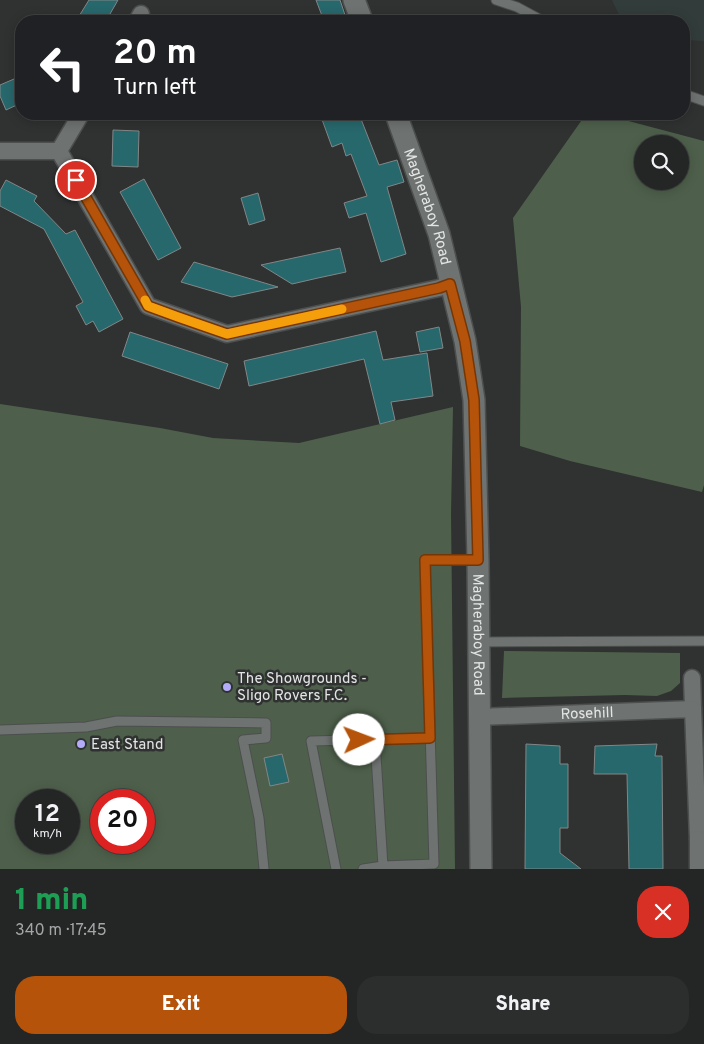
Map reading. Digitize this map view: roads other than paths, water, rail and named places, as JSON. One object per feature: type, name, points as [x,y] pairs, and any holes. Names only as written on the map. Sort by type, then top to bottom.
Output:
[{"type":"street","points":[[354,0],[360,15]]},
{"type":"street","points":[[58,152],[77,120]]},
{"type":"street","name":"Magheraboy Road","points":[[398,120],[439,234],[465,341],[474,400],[478,560],[481,869]]},
{"type":"street","points":[[0,151],[58,152]]},
{"type":"street","points":[[58,152],[148,306],[227,334],[450,284]]},
{"type":"street","points":[[692,678],[701,839],[698,869]]},
{"type":"street","name":"Rosehill","points":[[479,717],[693,709]]},
{"type":"lane","points":[[496,0],[531,15]]},
{"type":"lane","points":[[690,96],[704,101]]},
{"type":"lane","points":[[363,869],[382,866],[434,864],[425,560],[478,560]]},
{"type":"lane","points":[[478,642],[704,641]]},
{"type":"lane","points":[[0,730],[86,727],[117,722],[266,723],[266,738],[243,740],[259,818],[264,869]]},
{"type":"lane","points":[[336,869],[311,741],[430,738]]},
{"type":"lane","points":[[375,740],[382,866]]},
{"type":"place","name":"The Showgrounds - Sligo Rovers F.C.","points":[[227,687]]},
{"type":"place","name":"East Stand","points":[[81,744]]}]
